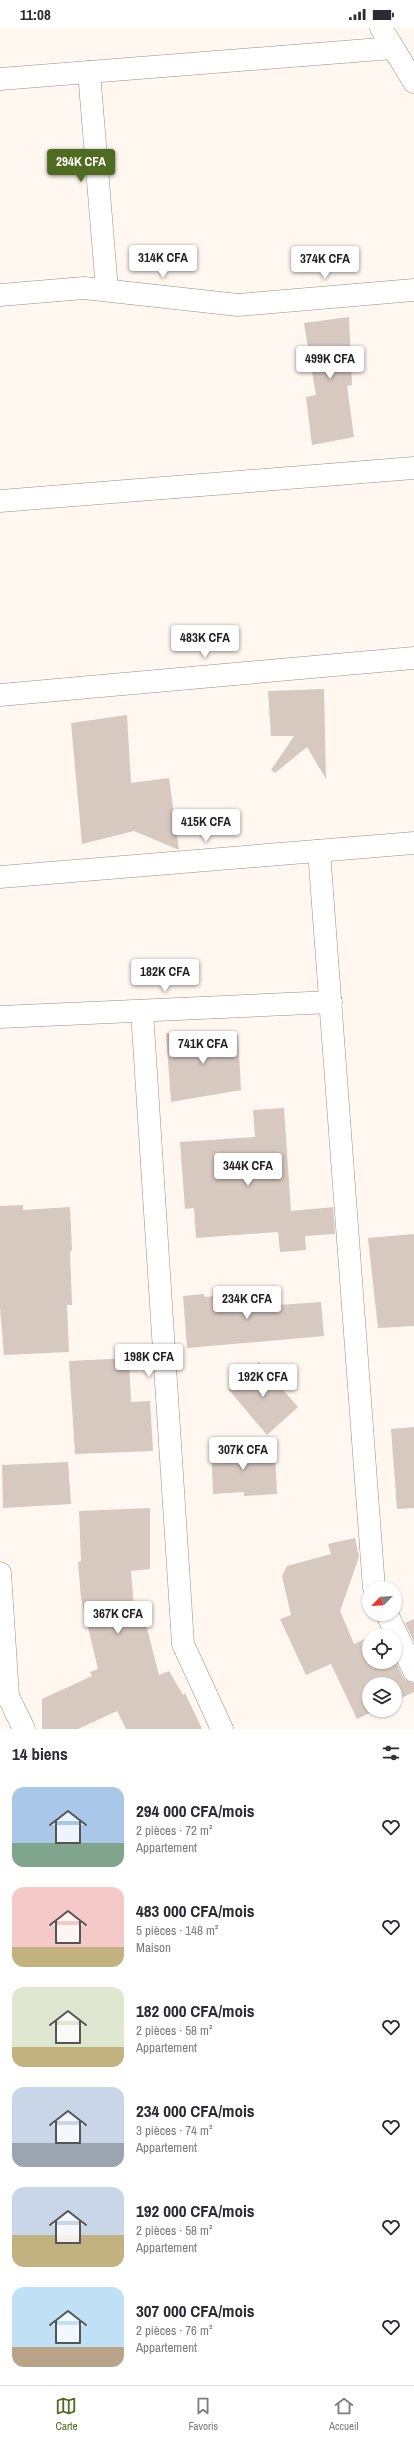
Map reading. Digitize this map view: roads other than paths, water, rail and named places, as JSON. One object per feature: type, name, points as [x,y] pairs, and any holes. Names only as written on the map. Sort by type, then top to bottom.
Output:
[{"type":"street","points":[[381,28],[414,82]]},
{"type":"street","points":[[0,79],[393,48]]},
{"type":"street","points":[[89,72],[107,290]]},
{"type":"street","points":[[0,295],[84,288],[238,305],[414,290]]},
{"type":"street","points":[[0,501],[414,468]]},
{"type":"street","points":[[0,695],[414,658]]},
{"type":"street","points":[[0,877],[414,843]]},
{"type":"street","points":[[319,850],[373,1581]]},
{"type":"street","points":[[0,1017],[331,1002]]},
{"type":"street","points":[[142,1011],[183,1644],[222,1729]]},
{"type":"street","points":[[0,1573],[8,1696],[24,1729]]},
{"type":"street","points":[[390,1621],[414,1671]]}]
